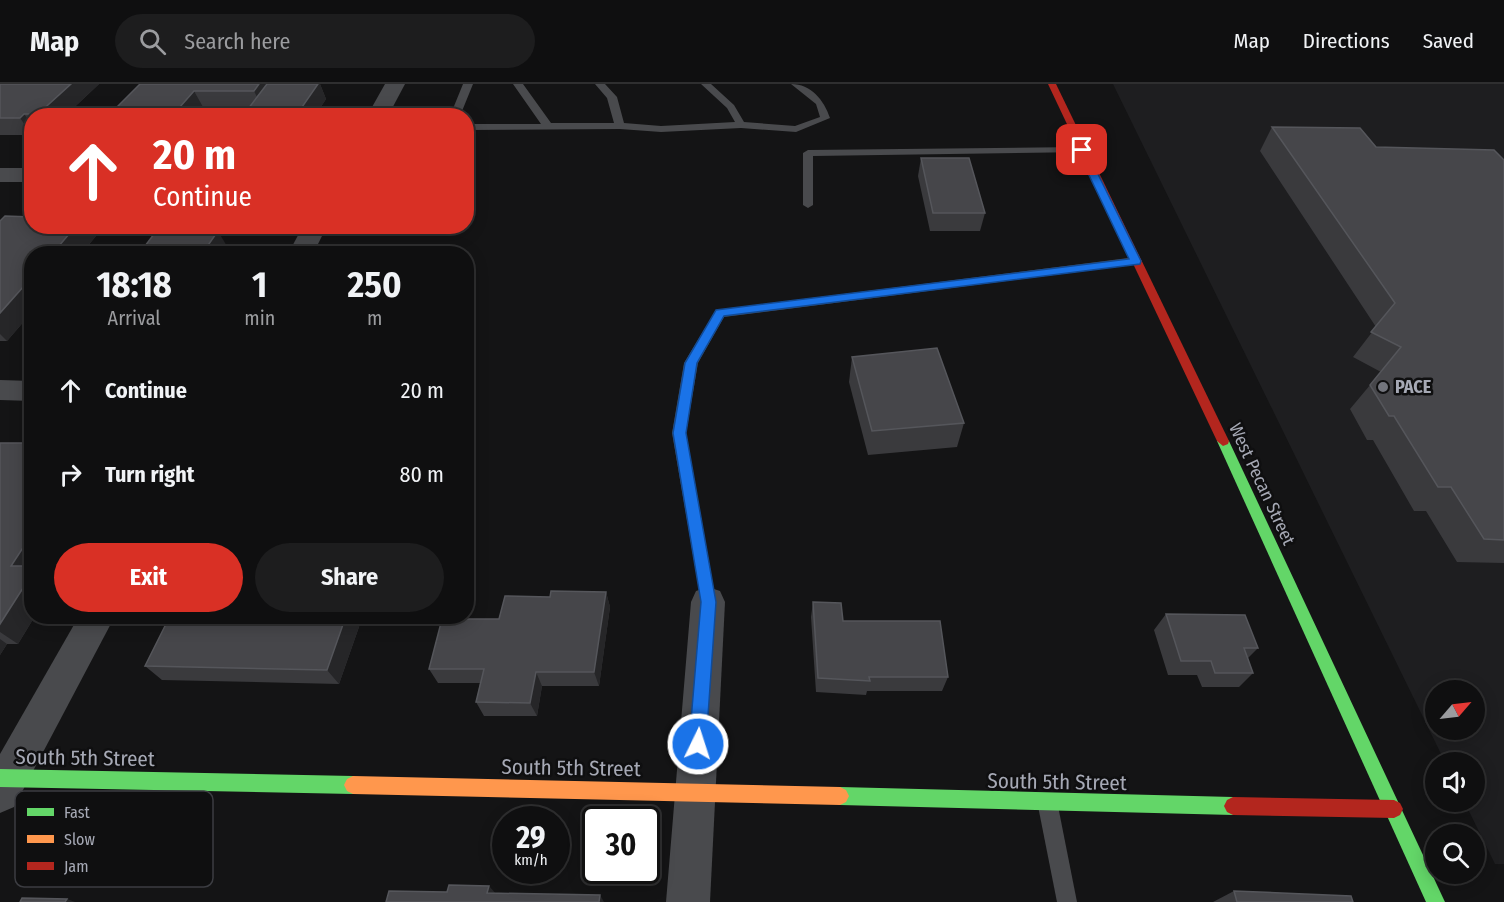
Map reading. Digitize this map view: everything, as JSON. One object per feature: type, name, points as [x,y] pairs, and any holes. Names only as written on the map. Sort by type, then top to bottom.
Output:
[{"type":"main road","name":"West Pecan Street","points":[[1052,84],[1190,370],[1436,902]]},
{"type":"main road","name":"South 5th Street","points":[[3,783],[694,791],[1047,803],[1394,809]]},
{"type":"street","points":[[382,108],[395,84]]},
{"type":"street","points":[[0,175],[24,175]]},
{"type":"street","points":[[0,390],[24,391]]},
{"type":"street","points":[[688,902],[708,602]]},
{"type":"street","points":[[3,783],[93,624]]},
{"type":"lane","points":[[458,108],[468,84]]},
{"type":"lane","points":[[518,84],[548,126]]},
{"type":"lane","points":[[600,84],[612,97],[620,126]]},
{"type":"lane","points":[[706,84],[731,107],[741,125]]},
{"type":"lane","points":[[474,127],[620,126],[662,129],[741,125],[796,129],[825,118],[820,103],[796,84]]},
{"type":"lane","points":[[808,205],[808,153],[1082,150]]},
{"type":"lane","points":[[708,602],[680,433],[691,363],[720,313],[1136,261]]},
{"type":"lane","points":[[1047,803],[1067,902]]},
{"type":"shaded area","name":"PACE","points":[[1113,84],[1504,84],[1504,864],[1495,864],[1485,844],[1485,824],[1475,824],[1469,812],[1485,812],[1485,752],[1440,752],[1434,740],[1485,740],[1485,680],[1425,680],[1425,721]]},
{"type":"building","points":[[0,84],[71,84],[45,108],[24,108],[24,114],[20,118],[0,118]]},
{"type":"building","points":[[140,84],[259,84],[254,91],[194,91],[179,108],[116,108]]},
{"type":"building","points":[[267,84],[318,84],[301,108],[249,108]]},
{"type":"building","points":[[1272,127],[1360,128],[1376,147],[1494,150],[1504,160],[1504,540],[1484,539],[1451,487],[1438,487],[1394,416],[1389,416],[1370,385],[1401,347],[1371,332],[1395,303]]},
{"type":"building","points":[[921,158],[969,158],[985,213],[933,213]]},
{"type":"building","points":[[5,216],[24,217],[24,234],[69,234],[59,246],[24,246],[24,286],[0,313],[0,221]]},
{"type":"building","points":[[154,234],[216,234],[208,246],[145,246]]},
{"type":"building","points":[[937,348],[964,423],[872,431],[852,357]]},
{"type":"building","points":[[0,443],[24,443],[24,546],[11,566],[24,566],[24,586],[0,624]]},
{"type":"building","points":[[551,591],[606,592],[594,672],[536,672],[530,703],[476,702],[484,669],[429,669],[441,624],[474,624],[474,619],[499,619],[505,596],[550,597]]},
{"type":"building","points":[[813,602],[841,603],[843,621],[940,621],[948,677],[869,677],[870,681],[818,678]]},
{"type":"building","points":[[1166,614],[1245,615],[1258,648],[1244,648],[1253,673],[1215,673],[1211,661],[1181,661]]},
{"type":"building","points":[[166,624],[343,624],[327,670],[145,666]]},
{"type":"building","points":[[449,885],[489,886],[487,893],[600,895],[599,902],[386,902],[389,891],[447,892]]},
{"type":"building","points":[[1234,891],[1351,896],[1353,902],[1237,902]]},
{"type":"building","points":[[22,898],[67,899],[65,902],[20,902]]},
{"type":"traffic: fast","points":[[1223,441],[1436,902]]},
{"type":"traffic: fast","points":[[0,778],[353,785]]},
{"type":"traffic: fast","points":[[840,796],[1233,806]]},
{"type":"traffic: slow","points":[[353,785],[840,796]]},
{"type":"traffic: jam","points":[[1052,84],[1223,441]]},
{"type":"traffic: jam","points":[[1233,806],[1394,809]]},
{"type":"place","name":"PACE","points":[[1383,387]]},
{"type":"route","points":[[698,744],[708,602],[680,433],[691,363],[720,313],[1136,261],[1082,150]]}]
